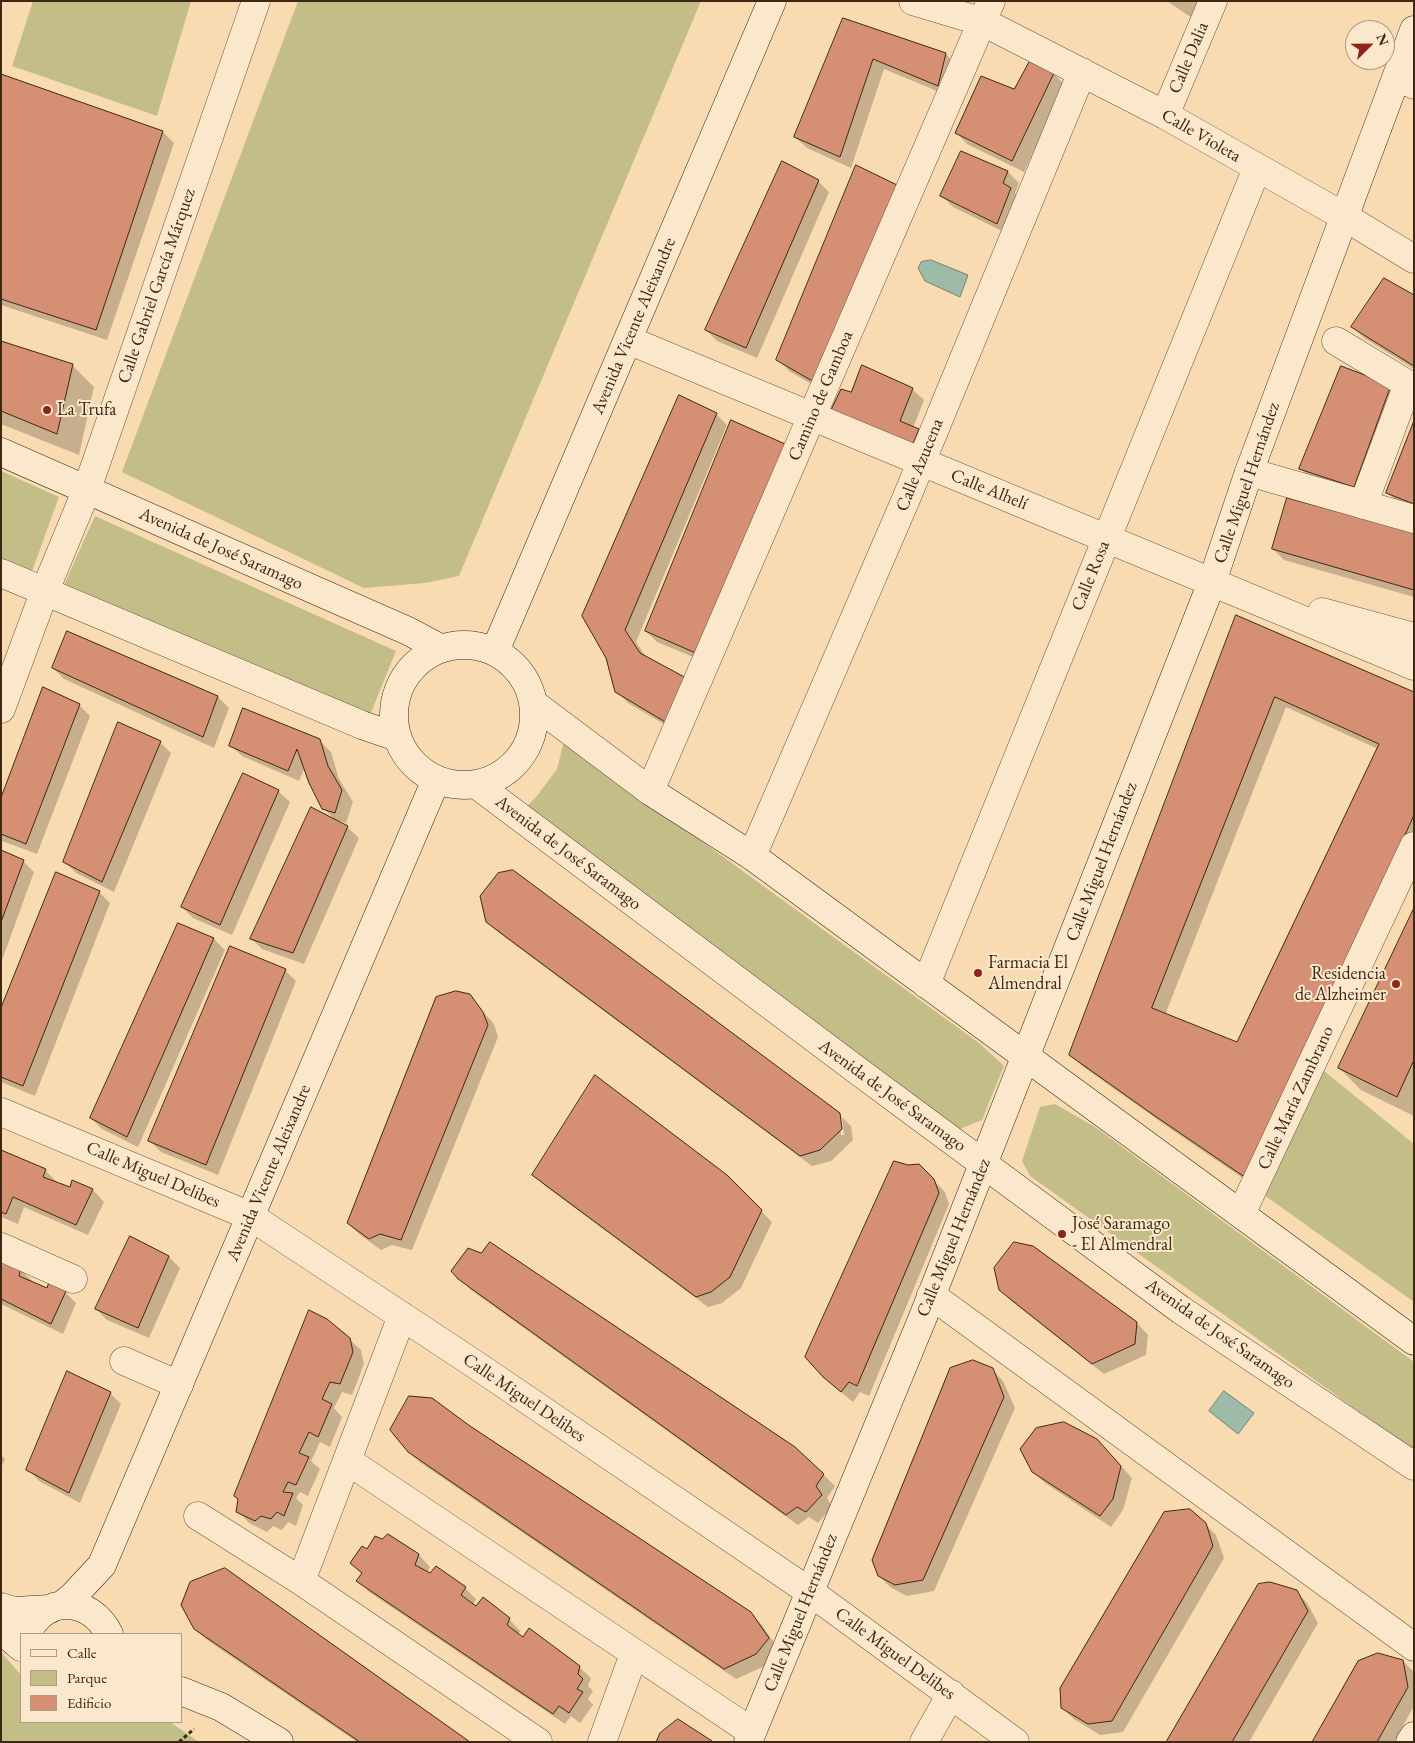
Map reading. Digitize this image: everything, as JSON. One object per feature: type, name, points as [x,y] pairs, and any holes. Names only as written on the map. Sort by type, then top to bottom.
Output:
[{"type":"street","name":"Calle Gabriel García Márquez","points":[[1,710],[44,592],[87,489],[256,1]]},
{"type":"street","name":"Avenida Vicente Aleixandre","points":[[496,652],[772,1]]},
{"type":"street","name":"Calle Violeta","points":[[913,1],[987,12],[1082,72],[1165,114],[1345,217],[1414,259]]},
{"type":"street","name":"Calle Dalia","points":[[1165,114],[1213,1]]},
{"type":"street","name":"Camino de Gamboa","points":[[650,791],[987,12]]},
{"type":"street","name":"Calle Miguel Hernández","points":[[750,1737],[984,1163],[1212,582],[1249,472],[1345,217],[1405,80],[1414,30]]},
{"type":"street","name":"Calle Azucena","points":[[752,856],[921,461],[1082,72]]},
{"type":"street","name":"Calle Rosa","points":[[926,984],[1257,168]]},
{"type":"street","name":"Calle Alhelí","points":[[628,340],[1414,666]]},
{"type":"street","points":[[1336,340],[1411,386],[1363,505]]},
{"type":"street","name":"Avenida de José Saramago","points":[[1,452],[408,631],[440,648]]},
{"type":"street","points":[[1249,472],[1414,519]]},
{"type":"street","points":[[1,573],[362,725],[397,737]]},
{"type":"street","name":"Calle Alhelí","points":[[1212,582],[1414,637]]},
{"type":"street","points":[[458,644],[478,645],[496,652],[514,665],[528,683],[534,704],[534,726],[528,747],[515,765],[498,778],[477,785],[456,786],[436,780],[419,770],[406,755],[397,737],[393,716],[396,694],[406,674],[421,659],[440,648],[458,644]]},
{"type":"street","points":[[534,704],[650,791],[752,856],[1414,1340]]},
{"type":"street","name":"Avenida Vicente Aleixandre","points":[[28,1633],[39,1616],[73,1596],[102,1565],[436,780]]},
{"type":"street","name":"Avenida de José Saramago","points":[[477,785],[850,1066],[1181,1310],[1414,1466]]},
{"type":"street","name":"Calle María Zambrano","points":[[1241,1214],[1414,846]]},
{"type":"street","name":"Calle Miguel Delibes","points":[[1,1112],[250,1216],[402,1316],[810,1592],[1015,1742]]},
{"type":"street","points":[[1,1247],[73,1278]]},
{"type":"street","points":[[931,1295],[1414,1647]]},
{"type":"street","points":[[300,1580],[348,1461],[402,1316]]},
{"type":"street","points":[[124,1361],[179,1385]]},
{"type":"street","points":[[348,1461],[634,1654],[750,1737]]},
{"type":"street","points":[[198,1516],[300,1580],[538,1742]]},
{"type":"street","name":"Avenida Vicente Aleixandre","points":[[102,1565],[107,1631]]},
{"type":"street","points":[[1,1607],[14,1611],[77,1606],[90,1611],[107,1631]]},
{"type":"street","points":[[1,1630],[20,1646]]},
{"type":"street","points":[[602,1742],[634,1654]]},
{"type":"street","points":[[182,1690],[221,1707],[279,1742]]},
{"type":"street","points":[[924,1742],[951,1694]]},
{"type":"street","points":[[1410,1742],[1414,1736]]},
{"type":"green space","points":[[33,1],[191,1],[157,116],[12,66]]},
{"type":"green space","points":[[298,1],[701,1],[459,576],[425,583],[364,588],[122,472]]},
{"type":"green space","points":[[1,471],[59,497],[32,571],[1,558]]},
{"type":"green space","points":[[95,516],[396,651],[370,715],[64,585]]},
{"type":"green space","points":[[564,741],[979,1043],[1004,1066],[982,1120],[960,1129],[521,812],[537,796],[557,769]]},
{"type":"green space","points":[[1323,1070],[1414,1144],[1414,1302],[1264,1195]]},
{"type":"green space","points":[[1055,1104],[1095,1127],[1414,1362],[1414,1451],[1030,1176],[1022,1161],[1040,1107]]},
{"type":"green space","points":[[1,1652],[20,1674],[20,1723],[171,1723],[199,1742],[1,1742]]},
{"type":"shaded area","points":[[931,260],[968,275],[960,297],[925,281],[918,268],[921,262]]},
{"type":"shaded area","points":[[1224,1391],[1254,1413],[1238,1434],[1209,1411]]},
{"type":"building","points":[[843,18],[946,53],[938,86],[873,59],[840,157],[794,137]]},
{"type":"building","points":[[1031,59],[1054,73],[1012,161],[955,133],[981,76],[1014,89]]},
{"type":"building","points":[[1,74],[163,131],[96,330],[1,299]]},
{"type":"building","points":[[961,151],[1008,171],[1003,183],[1011,188],[997,224],[940,196]]},
{"type":"building","points":[[782,161],[819,180],[746,348],[705,330]]},
{"type":"building","points":[[856,165],[897,185],[814,382],[776,360]]},
{"type":"building","points":[[1384,278],[1414,295],[1414,366],[1351,327]]},
{"type":"building","points":[[1,341],[73,364],[57,434],[1,411]]},
{"type":"building","points":[[862,365],[913,388],[900,421],[919,429],[911,449],[830,412],[841,389],[851,392]]},
{"type":"building","points":[[1341,366],[1391,385],[1354,487],[1299,469]]},
{"type":"building","points":[[679,395],[717,413],[625,630],[640,653],[688,679],[667,723],[615,692],[606,658],[582,616]]},
{"type":"building","points":[[731,420],[785,444],[698,654],[645,631]]},
{"type":"building","points":[[1414,421],[1414,504],[1386,493]]},
{"type":"building","points":[[1287,498],[1414,532],[1414,590],[1272,549]]},
{"type":"building","points":[[1236,615],[1414,692],[1414,815],[1249,1180],[1069,1055]],"holes":[[[1275,697],[1379,744],[1237,1042],[1152,1008]]]},
{"type":"building","points":[[67,631],[218,696],[203,737],[52,668]]},
{"type":"building","points":[[43,687],[80,704],[26,844],[1,834],[1,798]]},
{"type":"building","points":[[243,708],[320,739],[328,766],[342,790],[335,813],[322,809],[309,783],[297,749],[288,771],[229,746]]},
{"type":"building","points":[[118,722],[161,741],[102,882],[63,862]]},
{"type":"building","points":[[243,773],[279,790],[220,925],[181,907]]},
{"type":"building","points":[[311,807],[348,826],[293,953],[250,939]]},
{"type":"building","points":[[1,850],[24,860],[1,922]]},
{"type":"building","points":[[513,870],[840,1113],[842,1129],[820,1150],[800,1156],[486,922],[480,896],[498,873]]},
{"type":"building","points":[[56,872],[100,891],[23,1086],[1,1077],[1,1008]]},
{"type":"building","name":"Residencia de Alzheimer","points":[[1414,908],[1414,1060],[1397,1097],[1338,1068]]},
{"type":"building","points":[[178,923],[214,938],[127,1137],[90,1118]]},
{"type":"building","points":[[230,946],[286,969],[206,1165],[148,1141]]},
{"type":"building","points":[[456,991],[470,994],[483,1012],[488,1025],[401,1240],[380,1234],[369,1239],[347,1223],[436,997]]},
{"type":"building","points":[[595,1075],[727,1175],[762,1210],[730,1277],[711,1292],[696,1297],[532,1175]]},
{"type":"building","points":[[1,1150],[46,1169],[43,1177],[70,1187],[72,1180],[93,1189],[76,1225],[13,1197],[6,1214],[1,1212]]},
{"type":"building","points":[[894,1161],[908,1165],[919,1164],[934,1179],[939,1193],[857,1386],[849,1382],[841,1392],[823,1377],[805,1357]]},
{"type":"building","points":[[130,1236],[169,1256],[138,1328],[95,1309]]},
{"type":"building","points":[[490,1242],[795,1447],[824,1474],[816,1486],[822,1495],[806,1512],[797,1507],[786,1515],[458,1279],[451,1271],[468,1248],[481,1253]]},
{"type":"building","points":[[1014,1242],[1033,1246],[1137,1322],[1135,1344],[1092,1364],[999,1290],[994,1268]]},
{"type":"building","points":[[1,1258],[21,1268],[19,1276],[47,1288],[49,1282],[66,1291],[51,1324],[1,1299]]},
{"type":"building","points":[[309,1310],[327,1319],[350,1338],[353,1352],[340,1384],[330,1382],[322,1399],[332,1404],[318,1437],[309,1432],[299,1453],[309,1457],[296,1485],[288,1482],[283,1492],[293,1493],[284,1516],[277,1512],[271,1519],[261,1516],[255,1521],[236,1512],[238,1499],[234,1496]]},
{"type":"building","points":[[973,1360],[993,1368],[1004,1397],[923,1580],[895,1585],[878,1576],[872,1560],[950,1368]]},
{"type":"building","points":[[67,1371],[111,1392],[69,1493],[26,1470]]},
{"type":"building","points":[[409,1396],[432,1398],[470,1426],[751,1612],[769,1638],[756,1654],[724,1669],[408,1452],[390,1430]]},
{"type":"building","points":[[1064,1422],[1097,1439],[1121,1466],[1113,1499],[1100,1516],[1032,1472],[1020,1449],[1036,1428]]},
{"type":"building","points":[[1190,1509],[1206,1523],[1213,1546],[1112,1721],[1088,1724],[1061,1708],[1060,1688],[1164,1512]]},
{"type":"building","points":[[388,1534],[419,1554],[415,1565],[430,1573],[436,1566],[466,1587],[461,1595],[476,1606],[483,1597],[510,1618],[507,1625],[523,1637],[529,1628],[580,1666],[578,1674],[583,1679],[577,1689],[583,1692],[569,1713],[559,1706],[553,1714],[356,1581],[362,1573],[350,1563],[362,1546],[367,1549],[375,1536],[382,1539]]},
{"type":"building","points":[[225,1568],[470,1742],[360,1742],[194,1629],[181,1605],[190,1582]]},
{"type":"building","points":[[1270,1582],[1297,1590],[1308,1611],[1232,1742],[1166,1742],[1258,1584]]},
{"type":"building","points":[[1378,1653],[1403,1660],[1408,1687],[1377,1742],[1312,1742],[1358,1661]]},
{"type":"building","points":[[678,1719],[712,1742],[656,1742],[660,1733]]},
{"type":"place","name":"La Trufa","points":[[47,410]]},
{"type":"place","name":"Farmacia El Almendral","points":[[978,973]]},
{"type":"place","name":"Residencia de Alzheimer","points":[[1396,984]]},
{"type":"place","name":"José Saramago - El Almendral","points":[[1062,1234]]}]
